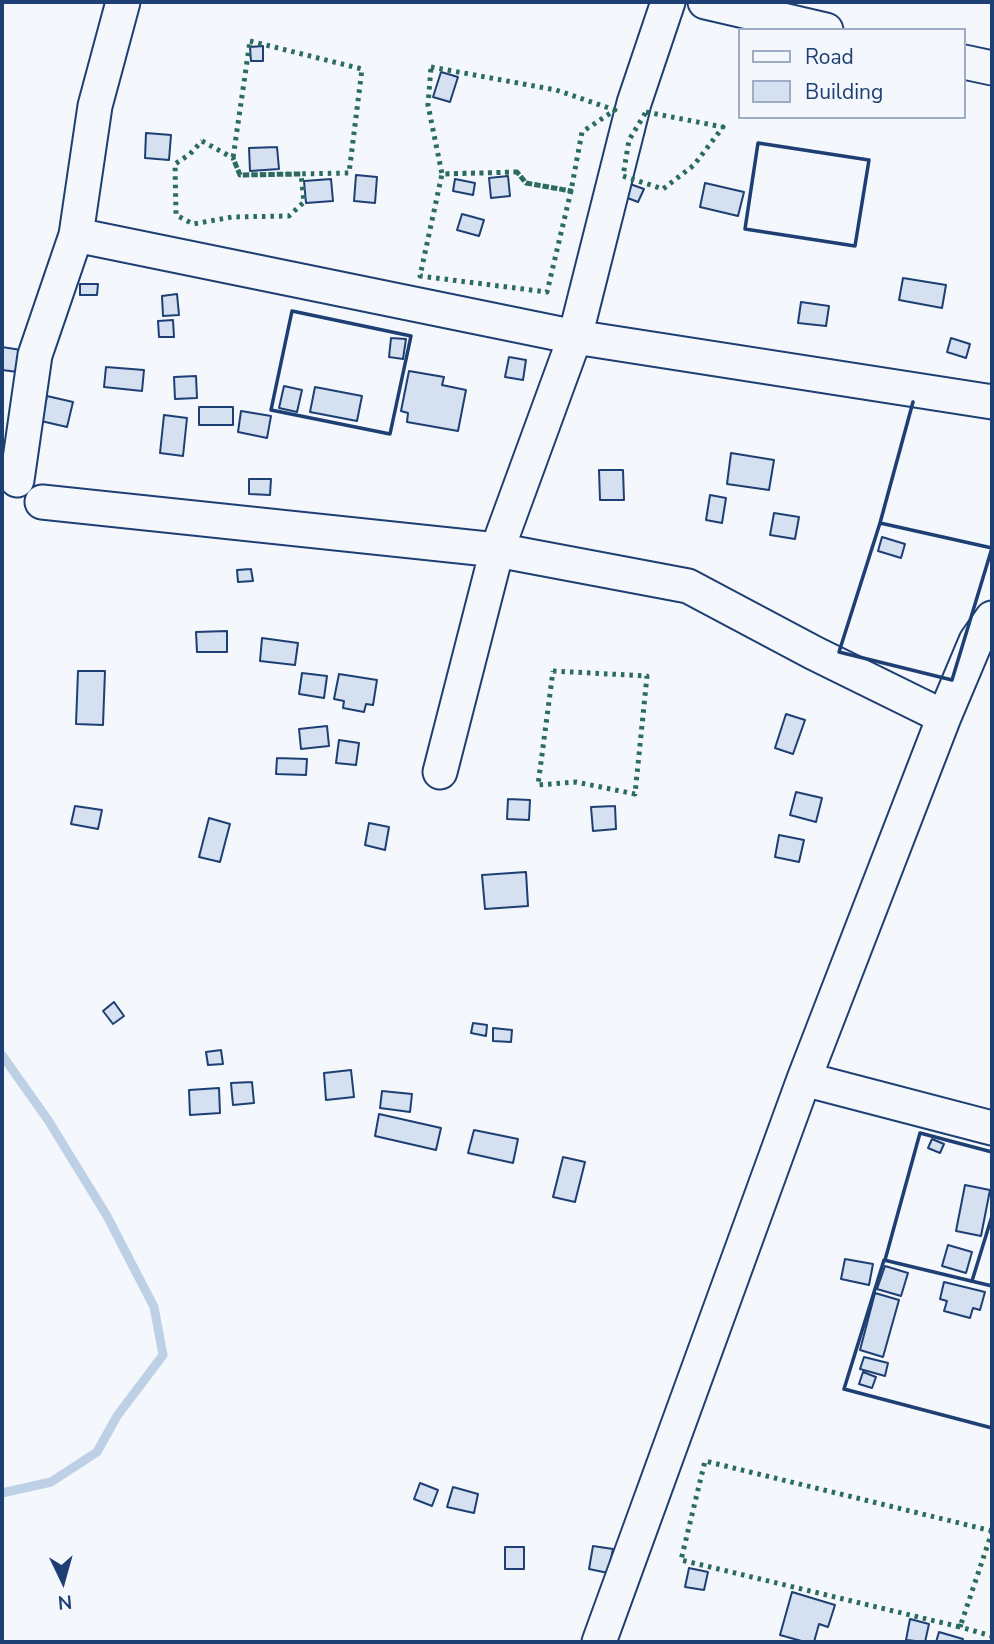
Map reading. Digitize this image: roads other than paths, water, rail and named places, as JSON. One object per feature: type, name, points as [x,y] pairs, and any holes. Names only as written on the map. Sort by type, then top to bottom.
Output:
[{"type":"street","points":[[18,480],[35,355],[76,235],[95,106],[123,2]]},
{"type":"street","points":[[440,772],[497,550],[575,337],[634,103],[667,2]]},
{"type":"street","points":[[705,2],[817,28]]},
{"type":"street","points":[[966,62],[992,68]]},
{"type":"street","points":[[76,235],[575,337],[992,402]]},
{"type":"street","points":[[41,502],[497,550],[688,586],[814,653],[944,716]]},
{"type":"street","points":[[599,1642],[804,1079],[944,716],[976,640],[992,618]]},
{"type":"street","points":[[804,1079],[992,1128]]},
{"type":"waterway","points":[[2,1055],[48,1120],[107,1216],[154,1307],[163,1355],[117,1416],[97,1452],[51,1482],[2,1493]]}]
